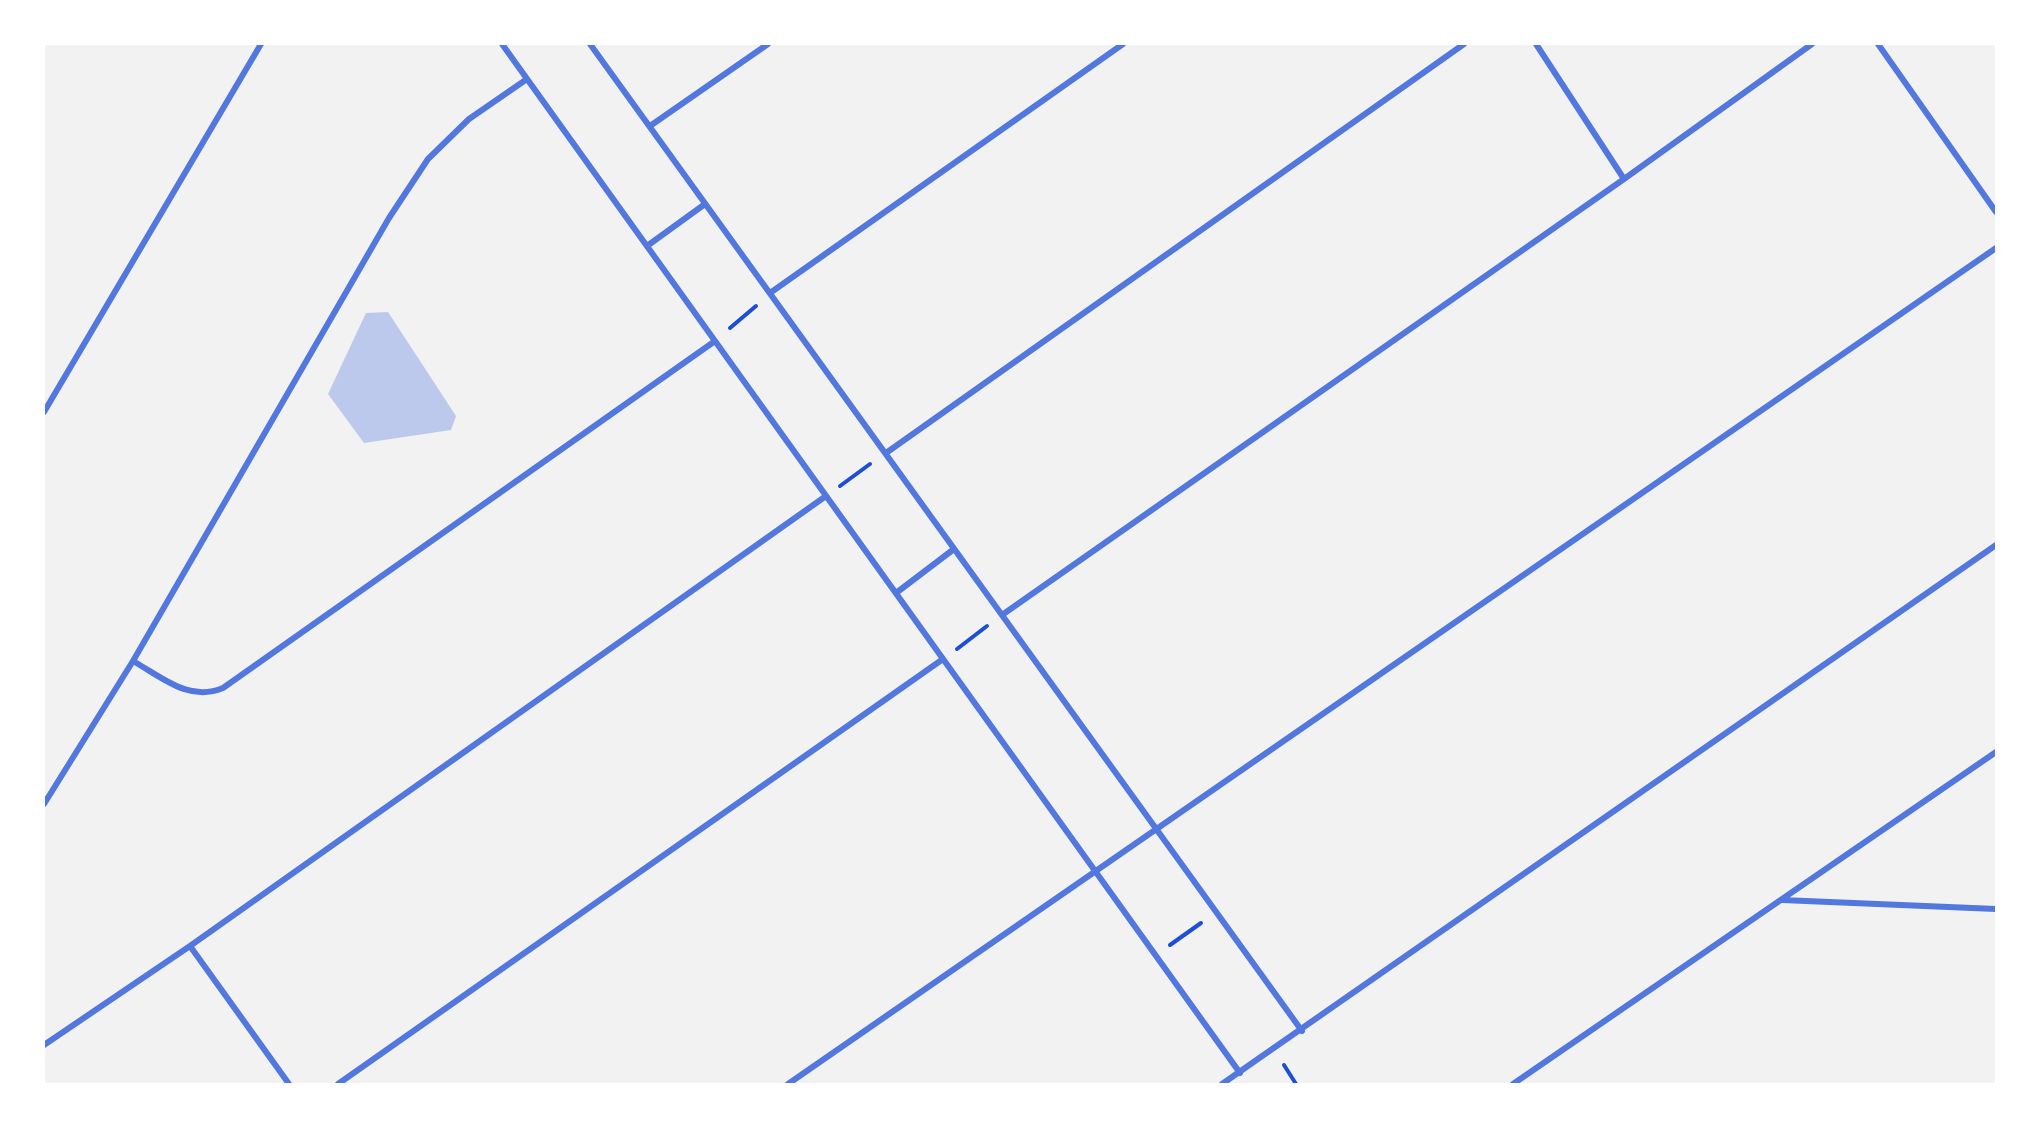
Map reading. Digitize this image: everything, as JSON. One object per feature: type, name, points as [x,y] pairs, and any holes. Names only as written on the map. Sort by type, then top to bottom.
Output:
[{"type":"street","points":[[44,412],[261,44]]},
{"type":"street","points":[[502,44],[1240,1072]]},
{"type":"street","points":[[590,44],[1302,1031]]},
{"type":"street","points":[[650,126],[768,44]]},
{"type":"street","points":[[770,293],[1123,44]]},
{"type":"street","points":[[886,453],[1464,44]]},
{"type":"street","points":[[1536,44],[1624,179]]},
{"type":"street","points":[[1002,615],[1624,179],[1812,44]]},
{"type":"street","points":[[1878,44],[1996,212]]},
{"type":"street","points":[[44,804],[134,661],[389,218],[428,159],[469,118],[527,79]]},
{"type":"street","points":[[647,246],[705,204]]},
{"type":"street","points":[[788,1084],[1996,248]]},
{"type":"street","points":[[134,661],[187,691],[200,694],[223,688],[715,341]]},
{"type":"street","points":[[44,1045],[190,946],[826,496]]},
{"type":"street","points":[[1222,1084],[1275,1050],[1996,544]]},
{"type":"street","points":[[896,592],[954,549]]},
{"type":"street","points":[[338,1084],[943,659]]},
{"type":"street","points":[[1513,1084],[1996,752]]},
{"type":"street","points":[[1782,900],[1996,909]]},
{"type":"street","points":[[190,946],[289,1084]]},
{"type":"path","points":[[715,341],[770,293]]},
{"type":"path","points":[[826,496],[886,453]]},
{"type":"path","points":[[943,659],[1002,615]]},
{"type":"path","points":[[1155,955],[1216,912]]},
{"type":"path","points":[[1275,1050],[1296,1084]]},
{"type":"building","points":[[388,312],[456,416],[451,430],[364,443],[328,394],[366,313]]}]
